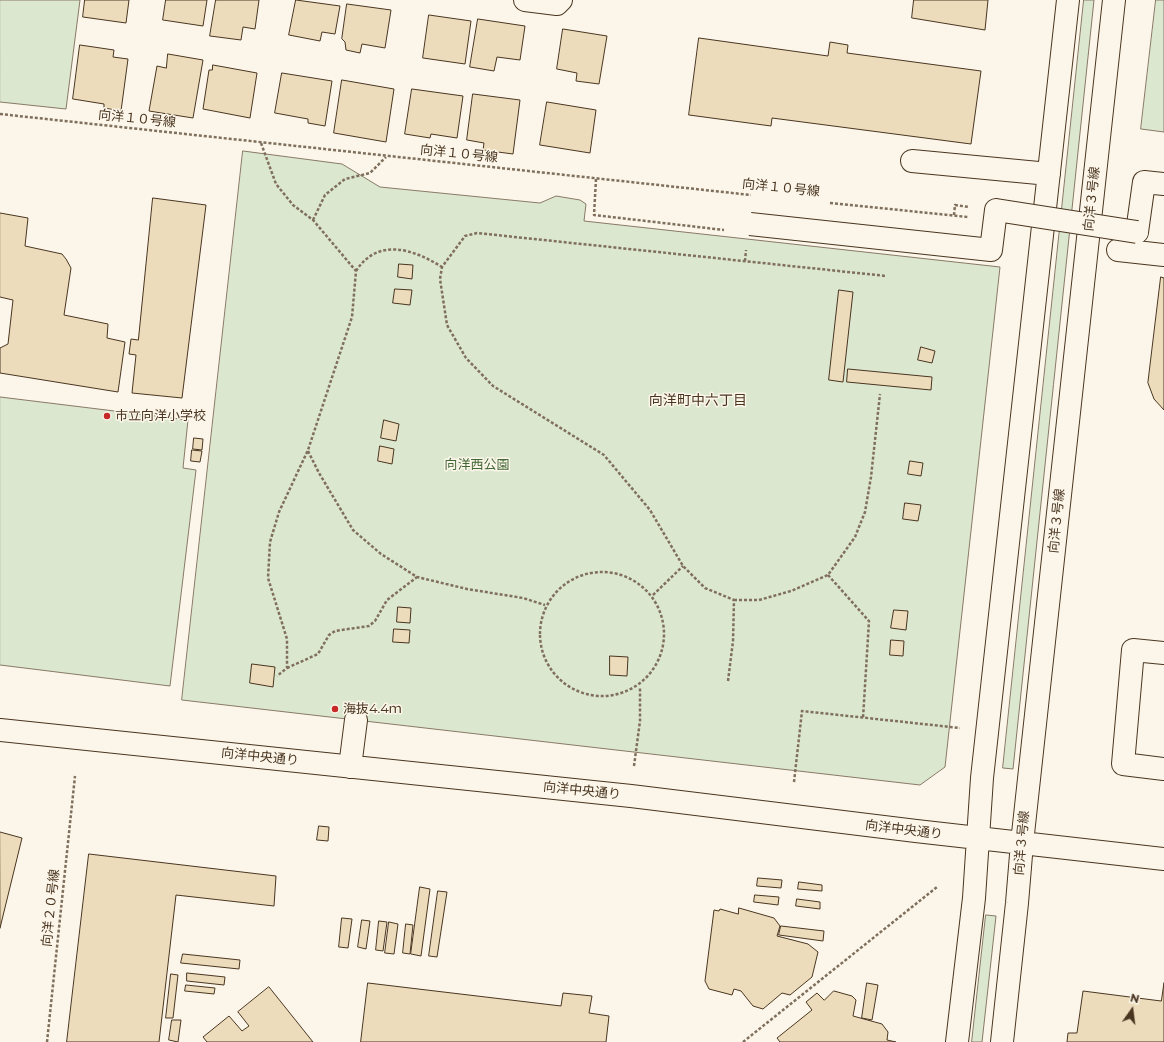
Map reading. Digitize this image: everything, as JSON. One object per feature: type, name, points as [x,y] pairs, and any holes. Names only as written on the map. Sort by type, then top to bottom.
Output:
[{"type":"street","points":[[526,0],[557,4],[561,0]]},
{"type":"street","points":[[957,1042],[974,898],[983,770],[1068,0]]},
{"type":"street","name":"向洋３号線","points":[[1002,1042],[1022,843],[1114,0]]},
{"type":"street","points":[[912,161],[1049,174]]},
{"type":"street","points":[[750,224],[990,250],[996,210],[1137,232],[1144,182],[1164,184]]},
{"type":"street","points":[[1118,250],[1164,255]]},
{"type":"street","points":[[1164,653],[1133,650],[1123,764],[1164,769]]},
{"type":"street","points":[[350,767],[356,720]]},
{"type":"street","name":"向洋中央通り","points":[[0,730],[631,796],[1164,859]]},
{"type":"path","name":"向洋１０号線","points":[[0,114],[754,195]]},
{"type":"path","points":[[261,143],[276,184],[293,205],[313,220],[356,271]]},
{"type":"path","points":[[313,220],[325,195],[346,179],[370,173],[386,156]]},
{"type":"path","points":[[596,179],[594,216],[725,230]]},
{"type":"path","name":"向洋１０号線","points":[[825,203],[969,217]]},
{"type":"path","points":[[954,215],[955,205]]},
{"type":"path","points":[[880,394],[871,477],[865,512],[855,537],[828,575],[791,591],[759,600],[734,600],[705,588],[682,566],[650,510],[604,455],[493,386],[466,358],[447,325],[440,279],[442,267],[465,236],[477,233],[886,276]]},
{"type":"path","points":[[286,668],[287,639],[268,578],[270,542],[279,512],[308,450],[352,317],[356,271],[362,261],[378,250],[407,250],[431,260],[442,267]]},
{"type":"path","points":[[308,450],[319,473],[353,530],[381,554],[418,576],[467,589],[523,598],[545,605]]},
{"type":"path","points":[[653,595],[682,566]]},
{"type":"path","points":[[608,574],[632,580],[653,595],[663,614],[664,638],[659,662],[640,687],[622,694],[599,697],[574,691],[555,674],[543,654],[539,625],[545,605],[561,586],[582,575],[608,574]]},
{"type":"path","points":[[828,575],[870,621],[863,718]]},
{"type":"path","points":[[277,676],[286,668],[318,654],[329,635],[334,630],[369,626],[375,621],[387,600],[418,576]]},
{"type":"path","points":[[728,681],[733,641],[734,600]]},
{"type":"path","points":[[634,766],[640,721],[640,687]]},
{"type":"path","points":[[794,782],[802,711],[960,728]]},
{"type":"path","name":"向洋２０号線","points":[[46,1042],[75,776]]},
{"type":"path","points":[[744,1042],[937,887]]},
{"type":"green space","points":[[0,0],[80,0],[66,109],[0,102]]},
{"type":"green space","points":[[1084,0],[1094,0],[1013,769],[1003,768]]},
{"type":"green space","points":[[1156,0],[1164,0],[1164,132],[1141,129]]},
{"type":"green space","name":"向洋西公園","points":[[243,151],[342,164],[380,187],[540,203],[556,196],[580,200],[586,204],[584,221],[1000,267],[945,767],[920,785],[182,700]]},
{"type":"green space","points":[[0,397],[188,420],[183,468],[196,470],[170,686],[0,665]]},
{"type":"green space","points":[[986,915],[996,916],[982,1042],[972,1042]]},
{"type":"building","points":[[85,0],[129,0],[126,23],[83,17]]},
{"type":"building","points":[[166,0],[207,0],[203,26],[163,20]]},
{"type":"building","points":[[216,0],[259,0],[255,29],[243,27],[241,40],[210,36]]},
{"type":"building","points":[[296,0],[340,6],[335,34],[322,32],[320,41],[289,35]]},
{"type":"building","points":[[914,0],[988,0],[985,30],[912,18]]},
{"type":"building","points":[[347,4],[391,10],[385,48],[362,44],[360,53],[346,50],[345,42],[342,39]]},
{"type":"building","points":[[429,15],[471,21],[465,64],[423,58]]},
{"type":"building","points":[[478,19],[525,26],[520,60],[497,57],[494,71],[470,67]]},
{"type":"building","points":[[563,29],[607,36],[599,84],[576,81],[577,73],[557,69]]},
{"type":"building","points":[[699,38],[828,56],[830,42],[848,45],[847,53],[981,71],[971,144],[772,118],[771,126],[689,115]]},
{"type":"building","points":[[80,45],[114,50],[113,57],[128,59],[121,111],[104,108],[104,104],[73,99]]},
{"type":"building","points":[[168,54],[203,60],[193,118],[149,111],[157,66],[166,68]]},
{"type":"building","points":[[213,65],[257,73],[250,118],[203,109],[209,70],[212,70]]},
{"type":"building","points":[[282,73],[332,81],[325,126],[308,123],[308,119],[275,113]]},
{"type":"building","points":[[342,80],[394,89],[386,142],[334,133]]},
{"type":"building","points":[[412,89],[463,96],[457,138],[431,134],[430,138],[405,134]]},
{"type":"building","points":[[473,94],[520,100],[513,154],[483,150],[484,143],[467,140]]},
{"type":"building","points":[[547,102],[596,110],[590,153],[540,145]]},
{"type":"building","points":[[153,198],[206,205],[182,398],[132,393],[136,355],[129,354],[131,339],[138,340]]},
{"type":"building","points":[[0,213],[28,218],[25,246],[62,254],[66,259],[71,268],[64,315],[108,324],[107,338],[125,342],[118,392],[0,373],[0,348],[8,344],[13,300],[0,297]]},
{"type":"building","points":[[399,264],[413,265],[412,279],[398,277]]},
{"type":"building","points":[[1161,277],[1164,278],[1164,410],[1154,399],[1148,383]]},
{"type":"building","points":[[395,289],[412,290],[410,305],[393,303]]},
{"type":"building","points":[[839,290],[853,292],[843,382],[829,380]]},
{"type":"building","points":[[921,347],[935,351],[932,363],[918,360]]},
{"type":"building","points":[[848,369],[932,377],[931,390],[847,382]]},
{"type":"building","points":[[384,420],[399,424],[396,441],[381,438]]},
{"type":"building","points":[[194,438],[203,439],[202,450],[193,449]]},
{"type":"building","points":[[380,446],[394,449],[392,464],[378,461]]},
{"type":"building","points":[[192,450],[202,451],[200,462],[191,461]]},
{"type":"building","points":[[910,461],[923,463],[921,476],[908,474]]},
{"type":"building","points":[[905,503],[921,505],[918,521],[903,519]]},
{"type":"building","points":[[398,607],[411,608],[410,623],[397,622]]},
{"type":"building","points":[[894,610],[908,611],[906,630],[891,628]]},
{"type":"building","points":[[394,629],[410,630],[409,643],[393,642]]},
{"type":"building","points":[[891,640],[904,641],[903,656],[890,655]]},
{"type":"building","points":[[610,656],[628,657],[627,676],[610,675]]},
{"type":"building","points":[[252,664],[275,667],[273,687],[250,683]]},
{"type":"building","points":[[319,826],[329,827],[328,841],[317,840]]},
{"type":"building","points":[[0,832],[22,838],[0,928]]},
{"type":"building","points":[[89,854],[276,876],[274,906],[176,895],[159,1042],[67,1042]]},
{"type":"building","points":[[758,878],[782,880],[781,888],[757,886]]},
{"type":"building","points":[[799,882],[822,885],[822,891],[798,889]]},
{"type":"building","points":[[420,887],[430,889],[421,956],[411,954]]},
{"type":"building","points":[[438,891],[447,892],[437,957],[429,956]]},
{"type":"building","points":[[755,895],[779,897],[778,905],[754,902]]},
{"type":"building","points":[[797,899],[820,902],[820,909],[796,906]]},
{"type":"building","points":[[739,908],[774,918],[780,926],[777,936],[808,944],[818,952],[812,977],[790,995],[782,993],[763,1009],[753,1006],[741,991],[734,989],[732,995],[709,989],[705,981],[714,910],[719,911],[720,909],[738,914]]},
{"type":"building","points":[[342,918],[352,919],[348,948],[339,947]]},
{"type":"building","points":[[362,920],[370,921],[366,949],[358,947]]},
{"type":"building","points":[[379,921],[387,922],[383,951],[376,950]]},
{"type":"building","points":[[389,922],[398,924],[394,954],[385,953]]},
{"type":"building","points":[[406,924],[413,925],[410,954],[403,953]]},
{"type":"building","points":[[781,926],[824,931],[823,941],[779,935]]},
{"type":"building","points":[[183,954],[240,960],[239,969],[181,963]]},
{"type":"building","points":[[187,973],[225,977],[224,985],[187,981]]},
{"type":"building","points":[[171,974],[178,975],[173,1018],[166,1018]]},
{"type":"building","points":[[368,983],[561,1006],[563,993],[592,996],[589,1013],[609,1016],[606,1042],[361,1042]]},
{"type":"building","points":[[867,983],[878,985],[872,1020],[862,1018]]},
{"type":"building","points":[[1164,983],[1164,1042],[1067,1042],[1068,1033],[1077,1033],[1083,991],[1161,1001]]},
{"type":"building","points":[[186,985],[215,988],[214,994],[185,991]]},
{"type":"building","points":[[269,987],[313,1042],[207,1042],[203,1037],[229,1016],[242,1031],[249,1026],[238,1012]]},
{"type":"building","points":[[834,991],[852,996],[856,1000],[853,1016],[882,1024],[888,1032],[887,1040],[896,1042],[780,1042],[777,1038],[812,1010],[806,1002],[817,993],[824,1000]]},
{"type":"building","points":[[172,1020],[181,1020],[178,1042],[169,1040]]},
{"type":"place","name":"市立向洋小学校","points":[[107,416]]},
{"type":"place","name":"海抜4.4ｍ","points":[[335,709]]},
{"type":"district","name":"向洋町中六丁目","points":[[698,401]]}]
